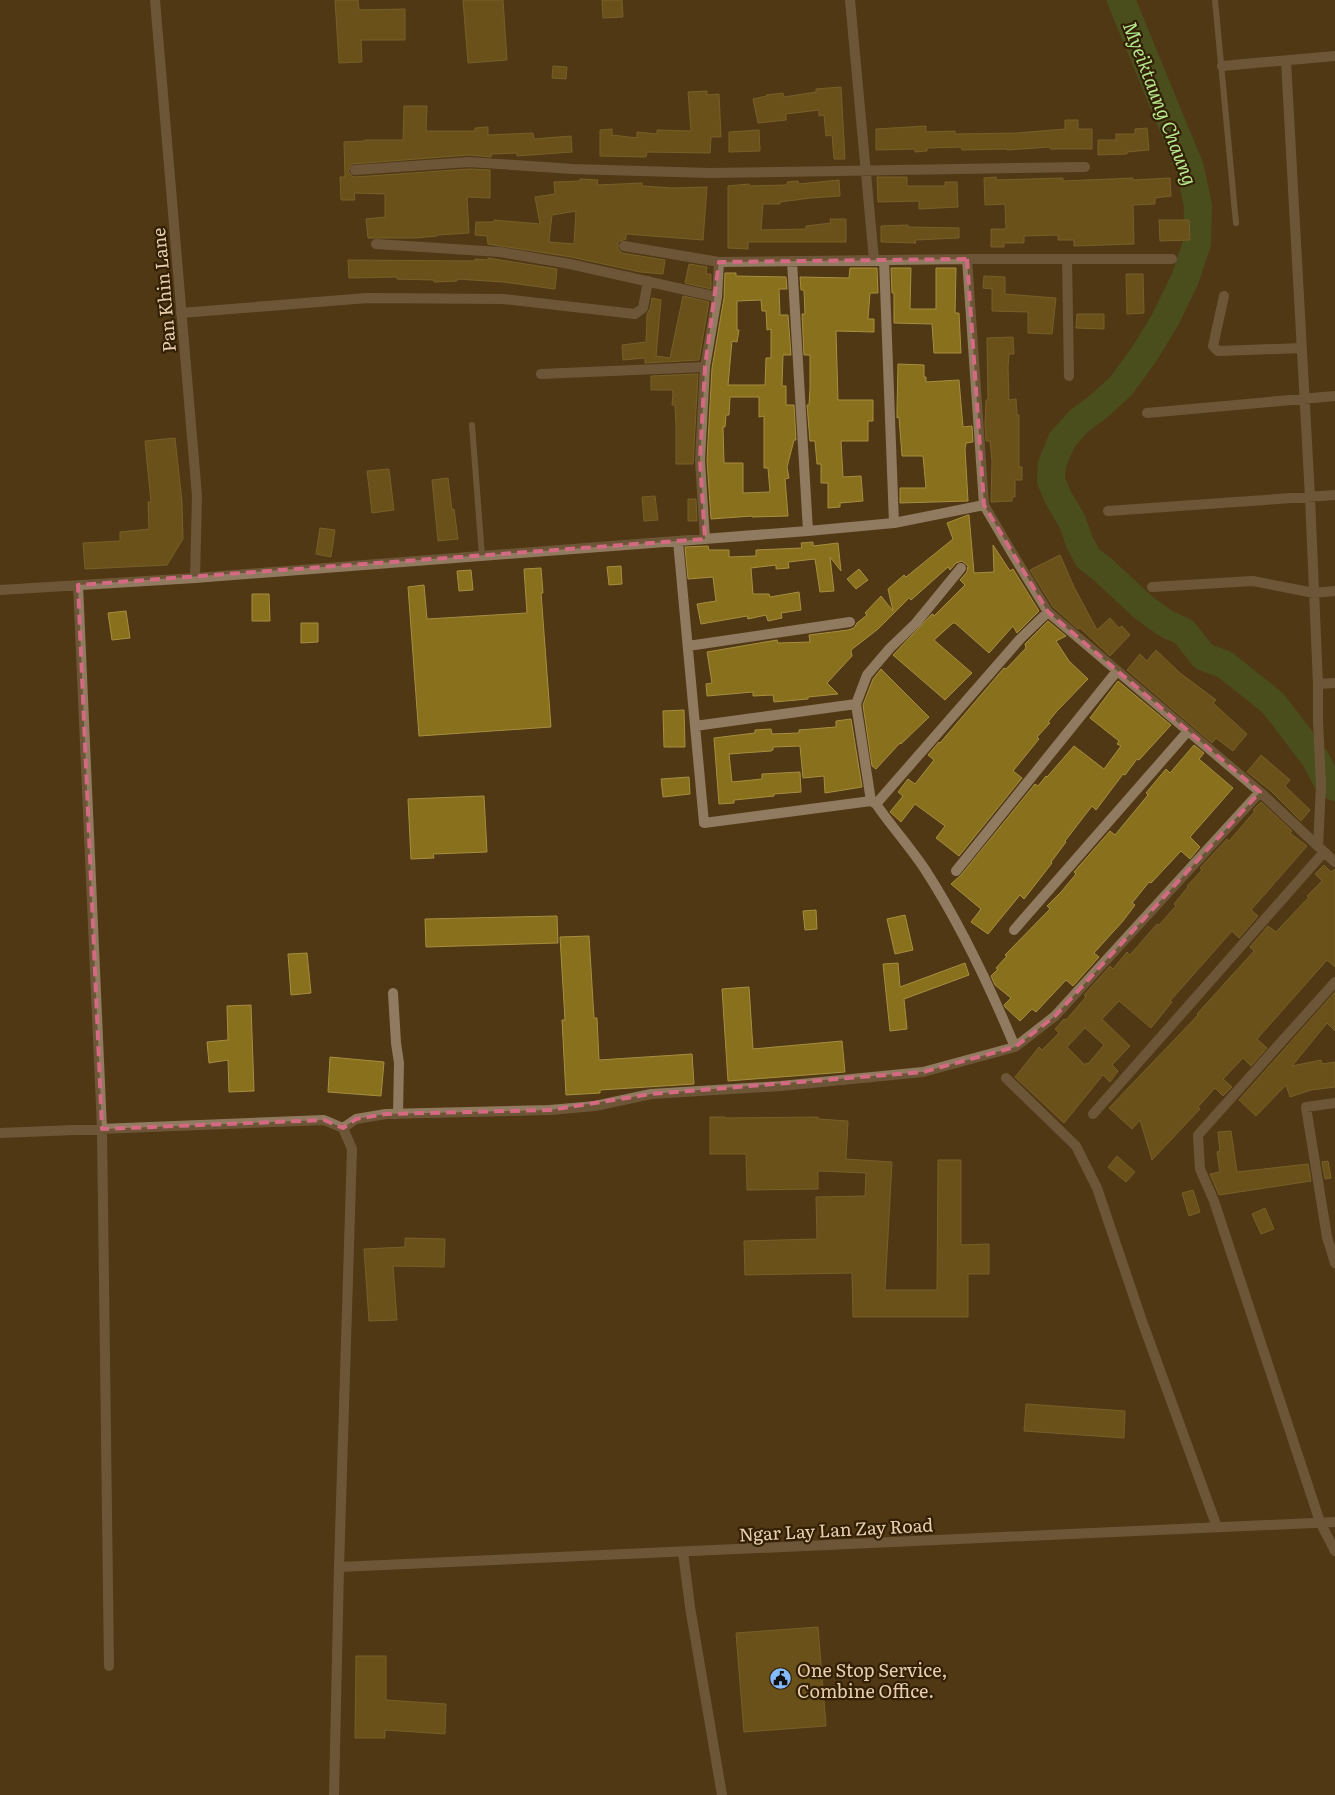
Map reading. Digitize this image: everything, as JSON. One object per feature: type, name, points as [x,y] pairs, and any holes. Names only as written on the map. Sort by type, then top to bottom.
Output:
[{"type":"street","name":"Pan Khin Lane","points":[[155,0],[197,496],[196,578]]},
{"type":"street","points":[[850,0],[865,170],[879,260],[894,523]]},
{"type":"street","points":[[1222,66],[1335,56]]},
{"type":"street","points":[[1093,1114],[1321,849],[1318,684],[1310,497],[1286,60]]},
{"type":"street","points":[[355,170],[469,162],[573,169],[710,173],[1085,167]]},
{"type":"street","points":[[376,244],[500,252],[570,264],[717,297]]},
{"type":"street","points":[[624,246],[719,262],[967,259],[1172,260]]},
{"type":"street","points":[[967,259],[984,506],[1048,612],[1260,792],[1335,862]]},
{"type":"street","points":[[1067,260],[1069,376]]},
{"type":"street","points":[[792,261],[808,531]]},
{"type":"street","points":[[705,539],[700,460],[705,367],[717,297],[719,262]]},
{"type":"street","points":[[181,313],[367,298],[503,299],[626,311],[635,314],[643,308],[648,281]]},
{"type":"street","points":[[1224,296],[1213,346],[1218,351],[1302,348]]},
{"type":"street","points":[[541,374],[705,367]]},
{"type":"street","points":[[1147,413],[1335,396]]},
{"type":"street","points":[[1108,511],[1335,495]]},
{"type":"street","points":[[0,590],[196,578],[808,531],[894,523],[984,506]]},
{"type":"street","points":[[678,541],[704,823],[873,803],[1020,639],[1048,612]]},
{"type":"street","points":[[962,568],[867,675],[856,704],[873,803],[925,870],[962,932],[997,1003],[1015,1047]]},
{"type":"street","points":[[1152,587],[1253,581],[1314,593],[1335,591]]},
{"type":"street","points":[[78,585],[102,1129],[109,1666]]},
{"type":"street","points":[[688,646],[850,622]]},
{"type":"street","points":[[956,871],[1117,671]]},
{"type":"street","points":[[1318,684],[1335,683]]},
{"type":"street","points":[[695,726],[856,704]]},
{"type":"street","points":[[1014,930],[1188,731]]},
{"type":"street","points":[[343,1128],[356,1119],[398,1114],[550,1110],[595,1106],[651,1094],[781,1086],[924,1072],[1015,1047],[1055,1016],[1260,792]]},
{"type":"street","points":[[1335,982],[1198,1135],[1200,1169],[1214,1201],[1320,1522],[1335,1551]]},
{"type":"street","points":[[393,993],[399,1063],[398,1114]]},
{"type":"street","points":[[1006,1078],[1076,1146],[1097,1188],[1142,1321],[1217,1527]]},
{"type":"street","points":[[1335,1103],[1306,1107],[1327,1237],[1335,1263]]},
{"type":"street","points":[[0,1133],[324,1120],[343,1128],[352,1148],[334,1795]]},
{"type":"street","name":"Ngar Lay Lan Zay Road","points":[[339,1567],[1335,1522]]},
{"type":"street","points":[[683,1552],[690,1607],[722,1795]]},
{"type":"lane","points":[[1215,0],[1236,223]]},
{"type":"lane","points":[[472,425],[482,556]]},
{"type":"highlighted area","points":[[967,259],[984,505],[1048,612],[1260,792],[1055,1016],[1015,1047],[923,1072],[651,1094],[550,1110],[386,1114],[356,1119],[343,1128],[324,1120],[102,1129],[78,585],[705,539],[700,460],[705,367],[719,262]]},
{"type":"building","points":[[335,0],[358,0],[359,10],[405,9],[405,40],[361,40],[362,62],[339,63]]},
{"type":"building","points":[[463,0],[503,0],[507,60],[468,63]]},
{"type":"building","points":[[602,0],[622,0],[623,17],[603,18]]},
{"type":"building","points":[[553,66],[567,67],[566,79],[552,78]]},
{"type":"building","points":[[841,87],[845,159],[834,159],[832,135],[826,136],[824,115],[819,116],[819,110],[786,114],[786,120],[758,123],[753,99],[783,93],[784,97],[816,92],[816,89]]},
{"type":"building","points":[[707,91],[707,95],[719,94],[721,137],[711,137],[710,153],[647,152],[646,157],[600,156],[600,130],[612,129],[612,135],[637,138],[637,132],[657,134],[657,130],[691,131],[688,92]]},
{"type":"building","points":[[404,106],[427,106],[426,131],[475,131],[475,128],[488,127],[488,135],[533,133],[534,139],[571,136],[572,152],[517,156],[517,153],[491,154],[491,157],[469,155],[352,164],[348,171],[355,177],[469,169],[490,170],[490,198],[467,197],[469,233],[415,238],[368,238],[366,219],[385,217],[385,194],[354,193],[355,200],[341,200],[340,177],[345,177],[344,142],[403,140]]},
{"type":"building","points":[[1065,120],[1078,120],[1078,129],[1092,129],[1092,149],[1050,149],[1050,147],[1007,150],[962,150],[961,147],[927,148],[927,151],[915,152],[915,149],[876,150],[876,129],[926,126],[926,132],[955,131],[955,134],[1017,133],[1065,129]]},
{"type":"building","points":[[1147,128],[1149,150],[1127,152],[1127,154],[1098,155],[1098,140],[1116,140],[1116,134],[1135,134],[1135,129]]},
{"type":"building","points":[[759,130],[760,151],[729,152],[729,132]]},
{"type":"building","points":[[877,177],[907,177],[907,186],[945,186],[945,182],[957,182],[958,207],[919,209],[919,201],[878,202]]},
{"type":"building","points":[[996,177],[996,180],[1063,178],[1063,181],[1170,178],[1171,196],[1155,198],[1155,204],[1133,205],[1134,244],[1074,246],[1074,240],[1058,240],[1058,235],[1024,236],[1024,243],[1004,243],[1004,247],[991,247],[991,229],[1006,229],[1005,204],[985,205],[984,178]]},
{"type":"building","points":[[580,179],[598,180],[597,185],[642,183],[642,186],[673,188],[707,187],[703,240],[626,234],[626,239],[618,242],[618,249],[622,253],[665,260],[663,274],[640,272],[571,257],[488,244],[487,236],[475,235],[476,222],[494,222],[494,220],[540,224],[535,197],[555,194],[554,182],[580,181]],"holes":[[[576,211],[574,244],[549,242],[552,215]]]},
{"type":"building","points":[[839,180],[840,196],[780,202],[780,204],[763,204],[761,230],[806,229],[806,226],[831,223],[830,219],[846,219],[846,242],[748,242],[748,249],[728,248],[728,186],[749,184],[750,186],[787,185],[787,182],[798,181],[799,184]]},
{"type":"building","points":[[1159,220],[1189,220],[1190,240],[1160,241]]},
{"type":"building","points":[[908,225],[908,227],[959,228],[959,238],[915,240],[916,243],[881,242],[881,226]]},
{"type":"building","points":[[488,258],[557,269],[555,289],[503,282],[457,279],[457,281],[434,282],[434,280],[397,279],[397,277],[349,278],[348,260],[475,261],[475,259],[488,260]]},
{"type":"building","points":[[689,264],[707,267],[706,274],[711,274],[711,289],[685,283]]},
{"type":"building","points":[[850,268],[877,268],[878,293],[870,293],[868,319],[874,319],[874,332],[836,331],[838,400],[873,400],[873,421],[868,421],[868,441],[841,441],[843,477],[861,476],[863,501],[840,503],[840,507],[828,508],[828,483],[821,483],[821,464],[817,464],[815,441],[810,441],[807,405],[809,405],[810,389],[810,355],[804,355],[802,314],[805,314],[804,290],[801,290],[800,277],[849,278]]},
{"type":"building","points":[[891,268],[911,268],[910,309],[936,309],[936,268],[956,268],[955,313],[959,313],[961,353],[934,353],[932,324],[894,323],[894,293],[892,293]]},
{"type":"building","points":[[725,273],[736,273],[736,276],[786,277],[787,289],[779,289],[780,315],[788,315],[791,355],[783,355],[782,386],[786,386],[786,405],[794,405],[796,440],[794,440],[787,467],[789,478],[785,479],[788,516],[711,519],[707,460],[712,368],[724,298]],"holes":[[[761,300],[762,311],[766,311],[767,330],[771,329],[771,358],[766,358],[765,385],[728,385],[732,341],[737,342],[739,330],[737,330],[737,301]],[[730,397],[759,397],[759,417],[764,416],[764,468],[768,468],[770,492],[743,493],[743,463],[724,463],[723,427],[725,427],[726,415],[729,415]]]},
{"type":"building","points":[[1126,274],[1143,274],[1144,313],[1127,314]]},
{"type":"building","points":[[984,276],[1005,277],[1005,294],[1056,298],[1052,334],[1028,333],[1028,312],[992,311],[992,289],[983,288]]},
{"type":"building","points":[[683,296],[709,302],[699,360],[645,363],[645,358],[623,360],[622,345],[646,342],[647,314],[652,298],[661,300],[656,356],[670,358]]},
{"type":"building","points":[[1077,314],[1104,314],[1104,329],[1076,328]]},
{"type":"building","points":[[1013,337],[1014,354],[1009,354],[1008,367],[1009,400],[1016,399],[1017,415],[1019,415],[1019,467],[1022,467],[1022,480],[1015,480],[1015,497],[1012,497],[1012,501],[991,502],[992,461],[990,441],[986,441],[985,424],[986,400],[988,400],[987,338]]},
{"type":"building","points":[[898,364],[924,365],[926,382],[959,380],[963,427],[972,426],[973,442],[966,443],[965,449],[968,501],[900,503],[900,488],[926,488],[923,456],[902,456],[899,417],[897,418]]},
{"type":"building","points":[[698,374],[693,464],[676,464],[675,405],[672,405],[672,390],[651,390],[651,376]]},
{"type":"building","points":[[175,438],[182,502],[183,539],[167,565],[85,569],[83,543],[120,541],[120,532],[149,529],[148,502],[151,502],[145,441]]},
{"type":"building","points":[[389,469],[394,510],[372,513],[367,471]]},
{"type":"building","points":[[448,478],[458,539],[438,541],[432,480]]},
{"type":"building","points":[[655,496],[658,520],[644,521],[642,497]]},
{"type":"building","points":[[688,499],[696,499],[697,521],[688,521]]},
{"type":"building","points":[[969,515],[974,573],[994,572],[993,545],[1010,571],[1013,569],[1039,611],[1017,633],[1013,626],[989,653],[955,623],[934,640],[972,673],[945,700],[893,655],[931,615],[933,614],[934,616],[965,585],[960,580],[967,572],[968,566],[962,561],[956,563],[950,570],[948,567],[911,600],[909,598],[878,629],[851,650],[852,656],[827,683],[838,694],[774,702],[773,695],[753,696],[753,692],[707,696],[706,684],[712,683],[707,652],[777,640],[778,643],[810,642],[809,635],[848,630],[854,628],[867,615],[865,613],[881,596],[893,611],[888,589],[953,539],[947,523]]},
{"type":"building","points":[[320,528],[335,530],[331,557],[316,554]]},
{"type":"building","points":[[813,542],[813,546],[838,543],[841,571],[830,557],[834,591],[820,592],[815,559],[788,562],[789,568],[776,569],[776,565],[751,568],[753,594],[769,594],[770,597],[799,592],[801,610],[781,613],[782,618],[768,621],[766,615],[748,619],[747,616],[701,624],[697,604],[716,601],[713,577],[688,579],[685,547],[708,546],[709,550],[729,550],[729,557],[756,556],[756,550],[802,548],[801,543]]},
{"type":"building","points":[[1060,555],[1074,587],[1097,630],[1110,618],[1119,628],[1122,626],[1130,635],[1110,656],[1080,628],[1078,629],[1053,607],[1030,570]]},
{"type":"building","points":[[621,566],[622,584],[609,585],[607,567]]},
{"type":"building","points":[[541,568],[543,593],[541,593],[551,727],[419,736],[408,587],[424,585],[427,619],[527,613],[524,569]]},
{"type":"building","points":[[859,569],[868,580],[856,589],[847,579]]},
{"type":"building","points":[[471,570],[473,590],[459,591],[457,571]]},
{"type":"building","points":[[252,594],[269,594],[270,621],[252,621]]},
{"type":"building","points":[[126,611],[130,638],[112,640],[108,613]]},
{"type":"building","points":[[1048,621],[1066,636],[1056,641],[1069,661],[1088,679],[1057,711],[1048,722],[1050,723],[1037,737],[1039,739],[1013,771],[1022,778],[959,856],[936,838],[945,826],[915,804],[901,822],[890,812],[903,796],[898,792],[908,779],[915,784],[934,760],[928,755],[1004,668],[1006,669],[1026,648],[1025,644]]},
{"type":"building","points":[[301,623],[318,623],[318,642],[301,643]]},
{"type":"building","points":[[1156,650],[1180,673],[1216,700],[1213,703],[1247,734],[1233,751],[1216,738],[1212,743],[1127,670],[1140,654],[1147,661]]},
{"type":"building","points":[[881,669],[929,717],[900,743],[876,769],[872,766],[863,705],[873,679]]},
{"type":"building","points":[[1118,681],[1171,725],[1139,760],[1137,759],[1125,775],[1123,774],[1096,810],[1092,806],[1024,899],[1020,895],[988,934],[971,922],[981,909],[951,884],[961,875],[1035,784],[1038,786],[1074,746],[1104,769],[1121,746],[1117,744],[1119,741],[1090,718]]},
{"type":"building","points":[[684,710],[685,747],[664,747],[663,711]]},
{"type":"building","points":[[851,719],[862,787],[825,793],[824,776],[803,778],[800,746],[773,747],[771,751],[729,754],[732,782],[762,779],[762,774],[800,772],[801,792],[774,794],[774,796],[734,800],[734,803],[719,804],[714,738],[755,733],[755,730],[771,729],[772,734],[799,733],[799,730],[836,727],[836,721]]},
{"type":"building","points":[[1194,745],[1204,753],[1199,759],[1233,788],[1190,837],[1200,847],[1190,859],[1181,851],[1151,883],[1149,882],[1132,903],[1135,905],[1123,921],[1094,953],[1099,957],[1073,986],[1066,980],[1036,1012],[1032,1009],[1020,1021],[1004,1005],[1011,998],[995,985],[991,976],[998,969],[996,968],[1007,956],[1005,955],[1050,909],[1047,906],[1062,891],[1076,874],[1074,872],[1110,831],[1115,835],[1148,795],[1146,793],[1166,769],[1170,773]]},
{"type":"building","points":[[1261,755],[1290,780],[1285,786],[1310,810],[1301,821],[1271,791],[1247,772]]},
{"type":"building","points":[[689,777],[690,794],[663,797],[661,779]]},
{"type":"building","points":[[484,796],[487,852],[433,854],[434,858],[411,859],[408,799]]},
{"type":"building","points":[[1261,802],[1292,831],[1290,833],[1307,846],[1251,910],[1258,916],[1239,938],[1232,931],[1170,1001],[1172,1002],[1151,1028],[1119,1001],[1102,1019],[1130,1046],[1112,1065],[1118,1071],[1110,1082],[1103,1075],[1064,1123],[1015,1077],[1039,1047],[1042,1050],[1059,1033],[1055,1029],[1064,1019],[1066,1020],[1086,997],[1084,995],[1110,966],[1113,969],[1127,952],[1130,955],[1157,924],[1159,925],[1176,906],[1174,904],[1187,886],[1202,870],[1200,868],[1227,839],[1229,841],[1255,811],[1253,810]],"holes":[[[1085,1028],[1104,1045],[1085,1065],[1067,1047]]]},
{"type":"building","points":[[1324,865],[1331,872],[1335,869],[1335,967],[1327,960],[1257,1039],[1267,1048],[1251,1066],[1243,1058],[1223,1079],[1232,1087],[1223,1096],[1215,1088],[1198,1107],[1200,1109],[1152,1160],[1140,1120],[1132,1129],[1109,1108],[1198,1015],[1254,951],[1250,947],[1268,926],[1276,932],[1309,897],[1307,896],[1322,881],[1315,874]]},
{"type":"building","points":[[816,910],[817,929],[805,930],[803,911]]},
{"type":"building","points":[[905,915],[913,950],[895,954],[887,919]]},
{"type":"building","points":[[557,916],[558,943],[426,947],[425,919]]},
{"type":"building","points":[[589,936],[594,1018],[597,1018],[599,1060],[692,1054],[694,1084],[600,1090],[600,1093],[566,1095],[562,1020],[565,1020],[560,937]]},
{"type":"building","points":[[307,953],[311,993],[291,995],[288,954]]},
{"type":"building","points":[[898,963],[900,987],[965,963],[969,975],[904,999],[907,1029],[890,1031],[883,964]]},
{"type":"building","points":[[749,987],[753,1049],[842,1041],[845,1072],[728,1081],[722,989]]},
{"type":"building","points":[[1335,992],[1335,1031],[1327,1023],[1292,1066],[1321,1060],[1322,1064],[1335,1062],[1335,1087],[1311,1090],[1290,1097],[1286,1085],[1256,1116],[1239,1100]]},
{"type":"building","points":[[251,1005],[254,1091],[229,1092],[228,1060],[209,1063],[207,1042],[228,1040],[227,1006]]},
{"type":"building","points":[[330,1057],[384,1062],[381,1096],[328,1092]]},
{"type":"building","points":[[710,1117],[818,1117],[818,1119],[848,1121],[846,1159],[892,1162],[885,1290],[937,1290],[938,1160],[961,1160],[961,1245],[989,1244],[989,1274],[968,1274],[968,1317],[853,1317],[852,1273],[745,1275],[744,1241],[817,1239],[816,1197],[865,1196],[866,1173],[818,1171],[818,1189],[747,1190],[746,1154],[710,1154]]},
{"type":"building","points":[[1231,1131],[1237,1172],[1308,1164],[1311,1181],[1219,1195],[1210,1174],[1220,1172],[1217,1152],[1220,1151],[1218,1132]]},
{"type":"building","points":[[1117,1156],[1135,1172],[1126,1182],[1108,1167]]},
{"type":"building","points":[[1328,1161],[1331,1178],[1325,1179],[1322,1162]]},
{"type":"building","points":[[1193,1190],[1200,1212],[1189,1216],[1182,1193]]},
{"type":"building","points":[[1265,1208],[1274,1229],[1261,1234],[1252,1214]]},
{"type":"building","points":[[405,1238],[445,1239],[444,1267],[393,1266],[397,1320],[369,1321],[364,1249],[405,1247]]},
{"type":"building","points":[[1026,1404],[1125,1411],[1124,1438],[1024,1431]]},
{"type":"building","name":"One Stop Service, Combine Office.","points":[[818,1627],[826,1726],[744,1732],[736,1633]]},
{"type":"building","points":[[356,1656],[386,1656],[386,1700],[446,1704],[445,1734],[385,1730],[385,1738],[355,1738]]},
{"type":"waterway","name":"Myeiktaung Chaung","points":[[1121,0],[1190,168],[1198,206],[1197,243],[1185,279],[1165,320],[1145,353],[1121,386],[1079,421],[1062,440],[1052,464],[1051,481],[1072,521],[1088,558],[1143,607],[1165,623],[1184,632],[1204,657],[1224,664],[1273,703],[1315,758],[1327,781],[1335,787]]},
{"type":"place","name":"One Stop Service, Combine Office.","points":[[781,1679]]}]
